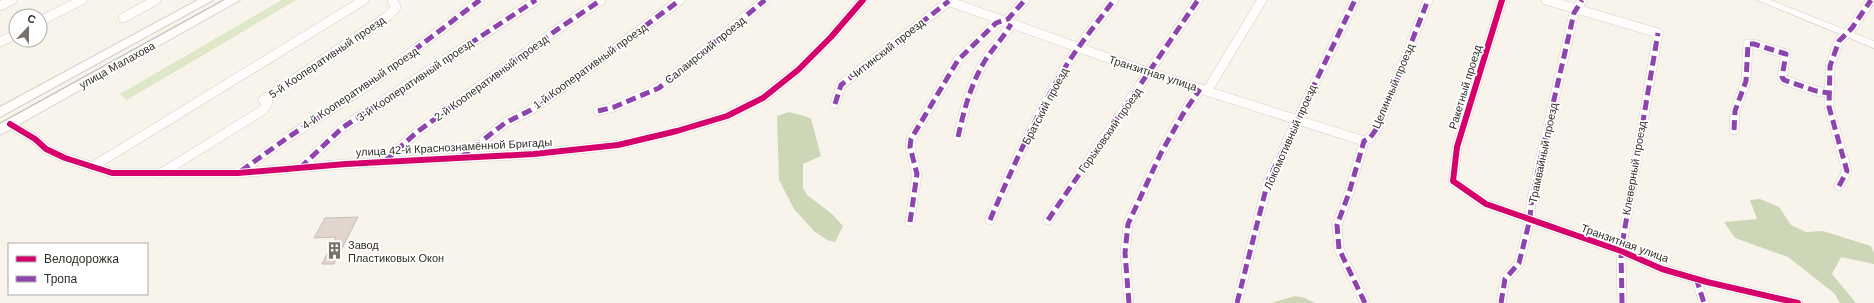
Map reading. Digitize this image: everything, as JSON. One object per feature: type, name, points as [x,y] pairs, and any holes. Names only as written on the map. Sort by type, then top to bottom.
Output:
[{"type":"main road","name":"улица Малахова","points":[[0,113],[207,0]]},
{"type":"main road","name":"улица Малахова","points":[[5,127],[234,0]]},
{"type":"street","points":[[0,6],[12,0]]},
{"type":"street","points":[[48,17],[82,0]]},
{"type":"street","points":[[123,18],[156,0]]},
{"type":"street","points":[[92,167],[364,0]]},
{"type":"street","name":"5-й Кооперативный проезд","points":[[160,174],[263,110],[268,106],[268,102],[263,100],[388,16],[396,7],[392,0]]},
{"type":"street","name":"4-й Кооперативный проезд","points":[[238,173],[287,138],[367,86],[480,0]]},
{"type":"street","name":"3-й Кооперативный проезд","points":[[300,168],[342,128],[536,0]]},
{"type":"street","name":"2-й Кооперативный проезд","points":[[385,161],[417,132],[558,29],[602,0]]},
{"type":"street","name":"1-й Кооперативный проезд","points":[[460,158],[505,123],[529,111],[547,99],[680,0]]},
{"type":"street","name":"Салаирский проезд","points":[[598,111],[614,107],[659,88],[765,0]]},
{"type":"street","name":"улица 42-й Краснознамённой Бригады","points":[[5,127],[34,139],[46,149],[65,158],[92,167],[112,172],[160,174],[238,173],[385,161],[534,154],[618,145],[677,131],[726,116],[763,98],[798,70],[831,37],[863,0]]},
{"type":"street","points":[[958,137],[965,105],[976,77],[990,53],[1005,37],[1007,23],[1011,16],[1025,0]]},
{"type":"street","name":"Братский проезд","points":[[990,220],[1035,122],[1078,48],[1114,0]]},
{"type":"street","name":"Горьковский проезд","points":[[1048,220],[1094,150],[1150,73],[1198,0]]},
{"type":"street","points":[[1130,303],[1124,268],[1128,222],[1161,151],[1184,110],[1203,90],[1262,0]]},
{"type":"street","name":"Локомотивный проезд","points":[[1237,303],[1268,181],[1355,0]]},
{"type":"street","name":"Целинный проезд","points":[[1365,303],[1339,249],[1337,225],[1349,193],[1364,141],[1370,138],[1379,125],[1428,0]]},
{"type":"street","name":"Ракетный проезд","points":[[1453,181],[1457,146],[1502,0]]},
{"type":"street","points":[[1546,0],[1579,4]]},
{"type":"street","points":[[1762,0],[1874,44]]},
{"type":"street","points":[[1839,186],[1847,171],[1829,107],[1830,66],[1839,41],[1846,34],[1871,0]]},
{"type":"street","name":"Транзитная улица","points":[[947,1],[1150,73],[1364,141]]},
{"type":"street","name":"Читинский проезд","points":[[835,104],[841,85],[947,1]]},
{"type":"street","name":"Клеверный проезд","points":[[1579,4],[1658,33],[1621,251],[1622,303]]},
{"type":"street","name":"Трамвайный проезд","points":[[1501,303],[1505,279],[1519,263],[1530,219],[1531,204],[1574,13],[1579,4]]},
{"type":"street","points":[[910,222],[917,174],[910,147],[911,139],[958,60],[996,23],[1007,23]]},
{"type":"street","points":[[1734,130],[1735,111],[1746,81],[1748,44],[1754,44],[1786,54],[1782,77],[1784,80],[1816,91],[1829,93]]},
{"type":"street","name":"Транзитная улица","points":[[1453,181],[1486,204],[1621,251],[1638,260],[1696,278],[1798,303]]},
{"type":"street","points":[[1696,278],[1704,303]]},
{"type":"green space","points":[[282,0],[296,0],[127,100],[120,94]]},
{"type":"green space","points":[[789,112],[811,119],[821,156],[803,164],[803,188],[807,195],[832,214],[843,226],[835,242],[827,240],[814,231],[794,209],[779,180],[777,116]]},
{"type":"green space","points":[[1760,199],[1779,207],[1791,225],[1806,232],[1823,231],[1871,246],[1874,253],[1874,264],[1841,257],[1832,274],[1856,303],[1840,303],[1834,293],[1788,257],[1735,238],[1724,222],[1757,219],[1750,200]]},
{"type":"green space","points":[[1295,296],[1305,298],[1315,303],[1271,303]]},
{"type":"building","name":"Завод Пластиковых Окон","points":[[358,217],[334,264],[322,264],[336,237],[314,238],[325,218]]},
{"type":"tram line","points":[[0,123],[223,0]]},
{"type":"marked path","points":[[241,171],[287,138],[367,86],[480,0]]},
{"type":"marked path","points":[[300,168],[342,128],[536,0]]},
{"type":"marked path","points":[[385,161],[417,132],[558,29],[601,0]]},
{"type":"marked path","points":[[461,157],[505,123],[529,111],[547,99],[680,0]]},
{"type":"marked path","points":[[598,111],[614,107],[659,88],[765,0]]},
{"type":"marked path","points":[[910,222],[917,174],[910,147],[911,139],[958,60],[996,23],[1008,19],[1025,0]]},
{"type":"marked path","points":[[990,220],[1024,143],[1053,87],[1076,51],[1114,0]]},
{"type":"marked path","points":[[1048,220],[1198,0]]},
{"type":"marked path","points":[[1237,303],[1268,181],[1355,0]]},
{"type":"marked path","points":[[1365,303],[1339,249],[1337,225],[1349,193],[1364,141],[1370,138],[1379,125],[1428,0]]},
{"type":"marked path","points":[[1501,303],[1505,279],[1519,263],[1530,219],[1531,204],[1541,156],[1574,13],[1582,0]]},
{"type":"marked path","points":[[1839,186],[1847,171],[1829,107],[1830,66],[1839,41],[1852,28],[1871,0]]},
{"type":"marked path","points":[[835,104],[841,85],[949,1]]},
{"type":"marked path","points":[[958,137],[976,78],[986,59],[1011,24]]},
{"type":"marked path","points":[[1622,303],[1621,251],[1658,33]]},
{"type":"marked path","points":[[1734,130],[1735,111],[1746,81],[1748,44],[1754,44],[1786,54],[1782,77],[1784,80],[1816,91],[1829,93]]},
{"type":"marked path","points":[[1129,303],[1125,262],[1128,224],[1161,153],[1183,114],[1200,89]]},
{"type":"marked path","points":[[1696,278],[1704,303]]},
{"type":"cycle path","points":[[10,124],[35,139],[46,149],[65,158],[112,173],[238,173],[346,164],[534,154],[618,145],[677,131],[727,116],[763,98],[798,70],[831,37],[863,0]]},
{"type":"cycle path","points":[[1502,0],[1457,147],[1453,181],[1486,204],[1621,251],[1662,269],[1707,282],[1798,303]]},
{"type":"place","name":"Завод Пластиковых Окон","points":[[335,251]]}]
